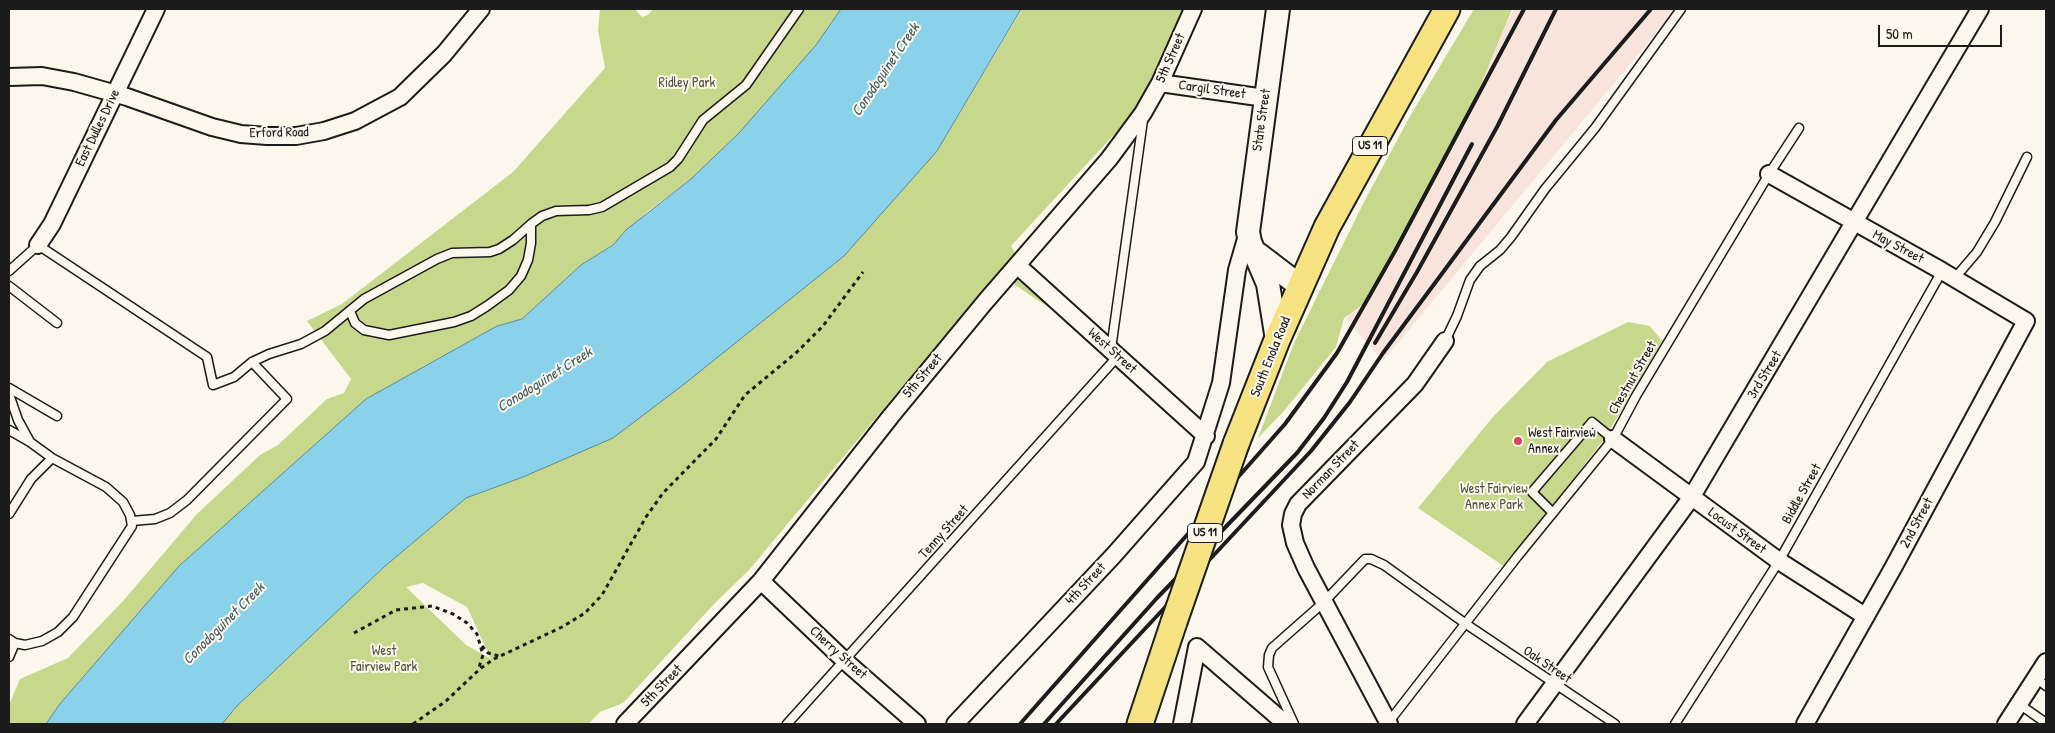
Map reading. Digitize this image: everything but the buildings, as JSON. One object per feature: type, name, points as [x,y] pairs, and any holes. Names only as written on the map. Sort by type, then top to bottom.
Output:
[{"type":"main road","name":"State Street","points":[[1251,242],[1265,98],[1278,9]]},
{"type":"main road","name":"South Enola Road","points":[[1140,724],[1236,444],[1300,286],[1358,167],[1447,9]]},
{"type":"main road","points":[[1251,242],[1300,286]]},
{"type":"main road","points":[[1251,242],[1264,270],[1272,300],[1277,340]]},
{"type":"street","name":"East Dulles Drive","points":[[38,245],[52,224],[156,9]]},
{"type":"street","name":"Erford Road","points":[[9,77],[42,76],[74,82],[114,93],[212,127],[241,134],[277,136],[324,131],[355,121],[400,97],[444,54],[481,9]]},
{"type":"street","name":"5th Street","points":[[625,724],[761,580],[891,416],[985,302],[1109,159],[1144,113],[1160,83],[1192,9]]},
{"type":"street","name":"3rd Street","points":[[1525,724],[1691,498],[1980,9]]},
{"type":"street","name":"Cargil Street","points":[[1160,83],[1265,98]]},
{"type":"street","name":"May Street","points":[[1768,174],[2026,321]]},
{"type":"street","name":"State Street","points":[[1206,436],[1221,383],[1237,270],[1251,242]]},
{"type":"street","name":"West Street","points":[[1018,266],[1206,436]]},
{"type":"street","name":"2nd Street","points":[[1805,724],[1893,568],[2026,321]]},
{"type":"street","name":"Norman Street","points":[[1389,724],[1323,603],[1295,543],[1291,525],[1293,514],[1298,504],[1415,384],[1445,341]]},
{"type":"street","name":"4th Street","points":[[955,724],[1106,563],[1191,468],[1196,462],[1206,436]]},
{"type":"street","name":"Locust Street","points":[[1613,439],[1779,561],[1865,616]]},
{"type":"street","name":"Cherry Street","points":[[761,580],[916,724]]},
{"type":"street","points":[[1182,724],[1197,647],[1286,724]]},
{"type":"street","points":[[2006,724],[2019,704],[2041,682],[2046,662]]},
{"type":"lane","points":[[9,271],[38,245],[207,356],[213,385],[234,377],[252,362],[301,344],[325,331],[364,299],[437,259],[452,253],[490,252],[499,249],[514,240],[530,224],[542,216],[556,211],[589,210],[602,207],[670,167],[678,159],[703,120],[746,85],[799,9]]},
{"type":"lane","points":[[1445,341],[1457,316],[1470,280],[1480,266],[1500,250],[1545,188],[1595,128],[1680,9]]},
{"type":"lane","points":[[1114,353],[1144,113]]},
{"type":"lane","name":"Chestnut Street","points":[[1389,724],[1613,439],[1636,396],[1768,174],[1799,128]]},
{"type":"lane","name":"Biddle Street","points":[[1675,724],[1779,561],[1948,275],[1977,252],[1995,222],[2027,157]]},
{"type":"lane","points":[[350,311],[355,323],[364,330],[389,335],[414,332],[471,316],[509,290],[521,276],[528,260],[531,243],[530,224]]},
{"type":"lane","points":[[9,286],[57,323]]},
{"type":"lane","name":"Tenny Street","points":[[787,724],[846,661],[1114,353]]},
{"type":"lane","points":[[132,521],[155,520],[170,513],[232,455],[286,399],[252,362]]},
{"type":"lane","points":[[9,388],[57,416]]},
{"type":"lane","points":[[9,394],[18,420],[30,442]]},
{"type":"lane","points":[[1553,513],[1532,492],[1592,422],[1613,439]]},
{"type":"lane","points":[[9,430],[52,458],[106,487],[123,502],[132,521],[130,532],[73,617],[58,632],[42,641],[25,645],[12,641],[9,657]]},
{"type":"lane","points":[[9,514],[30,479],[52,458]]},
{"type":"lane","name":"Oak Street","points":[[1294,724],[1268,667],[1268,655],[1272,648],[1323,603],[1364,559],[1371,559],[1398,574],[1553,685],[1615,724]]},
{"type":"lane","points":[[2019,704],[2046,723]]},
{"type":"path","points":[[413,724],[446,701],[481,668],[501,656],[562,627],[585,613],[602,596],[646,517],[663,493],[716,439],[744,395],[797,352],[823,326],[863,272]]},
{"type":"path","points":[[354,633],[396,610],[432,606],[467,623],[477,634],[483,654],[475,675]]},
{"type":"path","points":[[480,643],[488,653],[501,656]]},
{"type":"shaded area","points":[[1514,9],[1676,9],[1383,361],[1346,319]]},
{"type":"green space","name":"Ridley Park","points":[[600,9],[635,9],[642,17],[648,15],[653,9],[841,9],[816,45],[766,103],[739,133],[691,179],[647,212],[613,245],[581,265],[522,319],[497,326],[366,399],[179,566],[59,705],[46,724],[9,724],[9,705],[20,679],[68,658],[124,600],[197,514],[260,455],[278,445],[327,399],[344,393],[351,379],[307,321],[342,304],[513,172],[605,68],[598,30]]},
{"type":"green space","name":"West Fairview Park","points":[[1022,9],[1189,9],[1144,102],[1011,246],[1048,307],[997,273],[749,570],[715,603],[623,703],[600,712],[588,724],[222,724],[236,707],[384,567],[466,498],[523,477],[937,151]],"holes":[[[423,583],[467,607],[491,659],[466,645],[406,587]]]},
{"type":"green space","points":[[1474,9],[1512,9],[1461,132],[1370,299],[1344,318],[1336,347],[1284,411],[1258,438],[1294,343],[1365,200],[1409,118]]},
{"type":"green space","name":"West Fairview Annex Park","points":[[1628,322],[1650,326],[1662,341],[1605,438],[1505,567],[1418,508],[1492,418],[1547,362]]},
{"type":"water","name":"Conodoguinet Creek","points":[[841,9],[1021,9],[937,151],[844,256],[683,385],[613,438],[523,477],[466,498],[384,567],[236,707],[222,724],[46,724],[59,705],[179,566],[366,399],[497,326],[522,319],[581,265],[613,245],[626,230],[691,179],[739,133],[816,45]]},
{"type":"railway","points":[[1020,724],[1285,424],[1337,353],[1395,251],[1524,9]]},
{"type":"railway","points":[[1375,343],[1417,272],[1497,127],[1556,9]]},
{"type":"railway","points":[[1056,724],[1311,451],[1350,402],[1383,353],[1556,120],[1651,9]]},
{"type":"railway","points":[[1044,724],[1157,598],[1297,453],[1324,418],[1347,382],[1472,144]]},
{"type":"place","name":"West Fairview Annex","points":[[1518,441]]}]
